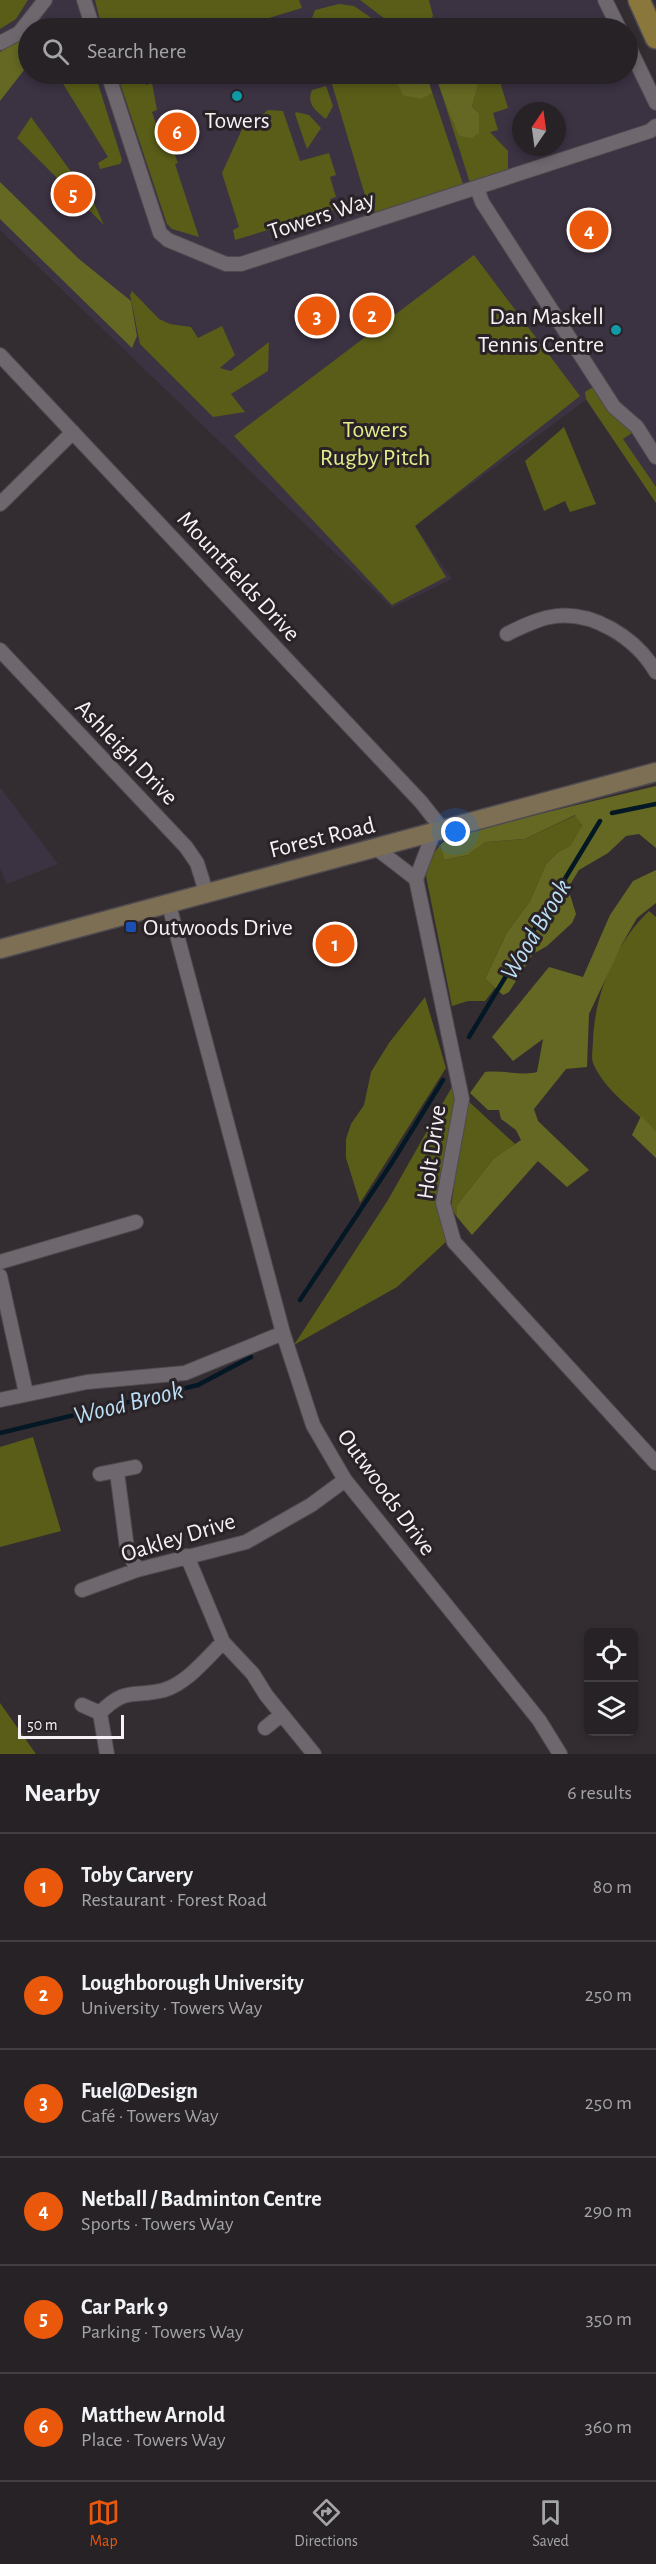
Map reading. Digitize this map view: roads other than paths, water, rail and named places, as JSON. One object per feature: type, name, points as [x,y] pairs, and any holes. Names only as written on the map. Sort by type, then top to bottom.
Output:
[{"type":"main road","points":[[639,0],[656,38]]},
{"type":"street","points":[[31,18],[45,0]]},
{"type":"street","points":[[84,0],[90,18]]},
{"type":"street","points":[[605,0],[614,18]]},
{"type":"street","points":[[0,43],[18,34]]},
{"type":"street","points":[[638,67],[656,104]]},
{"type":"street","name":"Towers Way","points":[[111,84],[160,233],[168,240],[226,264],[241,264],[477,188],[650,130],[656,126]]},
{"type":"street","points":[[477,188],[482,202],[614,407],[632,421],[656,457]]},
{"type":"street","name":"Mountfields Drive","points":[[0,355],[421,802],[438,831]]},
{"type":"street","points":[[0,504],[73,432]]},
{"type":"street","points":[[507,634],[532,622],[553,616],[573,616],[596,622],[634,645],[647,657],[656,672]]},
{"type":"street","name":"Ashleigh Drive","points":[[0,650],[186,847],[197,863],[207,895]]},
{"type":"street","name":"Forest Road","points":[[0,949],[656,772]]},
{"type":"street","points":[[377,849],[416,879],[438,831]]},
{"type":"street","name":"Holt Drive","points":[[416,879],[462,1099],[443,1203],[454,1242],[656,1463]]},
{"type":"street","name":"Outwoods Drive","points":[[169,905],[283,1333],[313,1425],[345,1480],[532,1712],[560,1754]]},
{"type":"street","points":[[0,1262],[128,1220]]},
{"type":"street","points":[[0,1276],[26,1393]]},
{"type":"street","points":[[0,1400],[87,1382],[185,1373],[283,1333]]},
{"type":"street","points":[[100,1474],[135,1467]]},
{"type":"street","points":[[117,1472],[127,1548],[137,1570]]},
{"type":"street","name":"Oakley Drive","points":[[82,1590],[137,1570],[187,1556],[223,1550],[246,1542],[310,1505],[345,1480]]},
{"type":"street","points":[[187,1556],[223,1641],[253,1674],[281,1714],[314,1754]]},
{"type":"street","points":[[107,1754],[100,1713],[112,1700],[130,1693],[165,1689],[183,1679],[223,1641]]},
{"type":"street","points":[[82,1705],[100,1713]]},
{"type":"street","points":[[265,1728],[281,1714]]},
{"type":"waterway","name":"Wood Brook","points":[[612,813],[656,804]]},
{"type":"waterway","name":"Wood Brook","points":[[469,1037],[600,821]]},
{"type":"waterway","name":"Wood Brook","points":[[300,1300],[391,1164],[443,1080]]},
{"type":"waterway","name":"Wood Brook","points":[[0,1433],[198,1385],[251,1357]]},
{"type":"place","name":"Towers","points":[[237,96]]},
{"type":"place","name":"Matthew Arnold","points":[[177,132]]},
{"type":"place","name":"Car Park 9","points":[[73,194]]},
{"type":"place","name":"Netball / Badminton Centre","points":[[589,230]]},
{"type":"place","name":"Loughborough University","points":[[372,315]]},
{"type":"place","name":"Fuel@Design","points":[[317,316]]},
{"type":"place","name":"Dan Maskell Tennis Centre","points":[[616,330]]},
{"type":"place","name":"Outwoods Drive","points":[[131,927]]},
{"type":"place","name":"Toby Carvery","points":[[335,944]]},
{"type":"park label","name":"Towers Rugby Pitch","points":[[375,443]]}]
